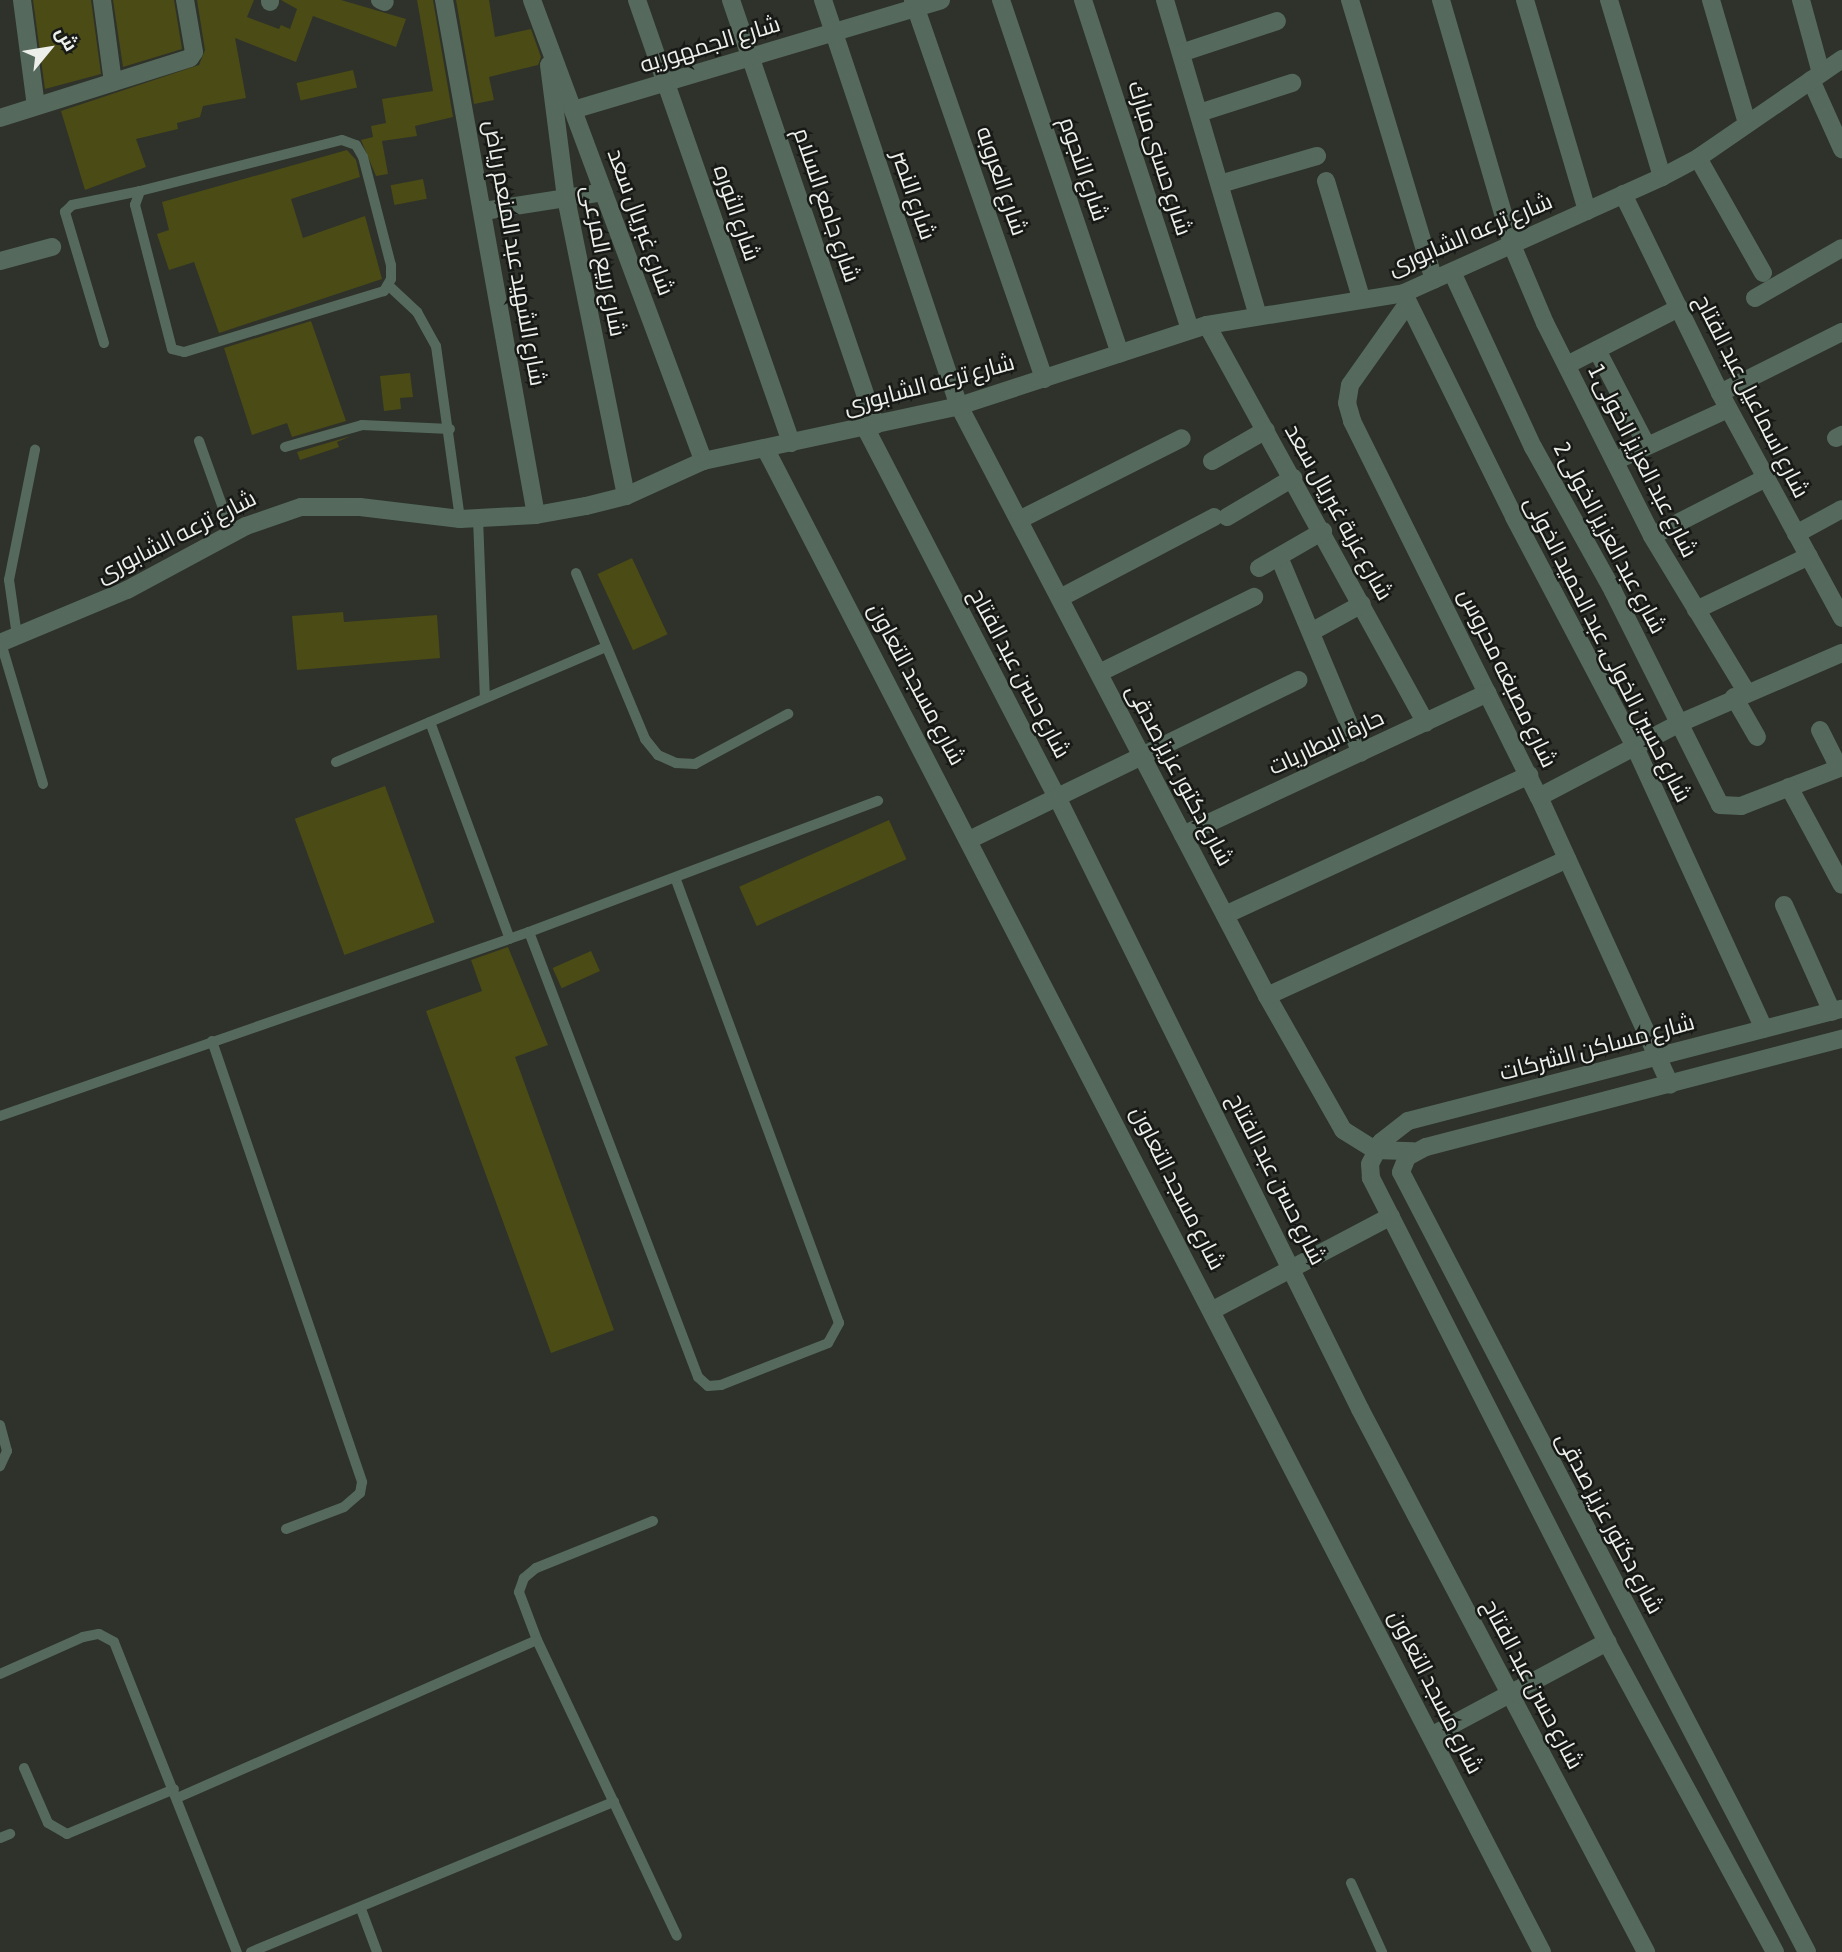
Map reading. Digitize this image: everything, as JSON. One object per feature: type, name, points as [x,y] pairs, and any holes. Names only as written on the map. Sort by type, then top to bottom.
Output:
[{"type":"street","points":[[22,0],[36,106]]},
{"type":"street","points":[[102,0],[113,82]]},
{"type":"street","points":[[0,118],[186,60],[194,52],[186,0]]},
{"type":"street","name":"شارع غبريال سعد","points":[[532,0],[703,461]]},
{"type":"street","name":"شارع الثوره","points":[[637,0],[791,443]]},
{"type":"street","name":"شارع جامع السلام","points":[[731,0],[870,426]]},
{"type":"street","name":"شارع النصر","points":[[823,0],[959,406]]},
{"type":"street","name":"شارع الجمهوريه","points":[[573,110],[834,33],[914,4],[941,0]]},
{"type":"street","name":"شارع النجوم","points":[[1001,0],[1120,353]]},
{"type":"street","name":"شارع حسنى مبارك","points":[[1083,0],[1199,327]]},
{"type":"street","points":[[1165,0],[1258,314]]},
{"type":"street","points":[[1350,0],[1434,280]]},
{"type":"street","name":"شارع عبد العزيز الخولى 1","points":[[1441,0],[1512,245],[1567,365],[1652,536],[1696,610],[1740,694],[1757,737]]},
{"type":"street","points":[[1525,0],[1587,211]]},
{"type":"street","points":[[1609,0],[1662,177]]},
{"type":"street","points":[[1712,0],[1748,124]]},
{"type":"street","points":[[1801,0],[1816,77],[1842,149]]},
{"type":"street","name":"شارع الشهيد عبد المنعم رياض","points":[[449,1],[536,515]]},
{"type":"street","name":"شارع العروبه","points":[[914,4],[1044,379]]},
{"type":"street","points":[[1181,53],[1278,21]]},
{"type":"street","name":"شارع ربيع المرعى","points":[[545,34],[566,198],[626,496]]},
{"type":"street","name":"شارع ترعه الشابورى","points":[[5,640],[127,590],[273,514],[330,505],[469,519],[536,515],[626,496],[703,461],[959,406],[1199,327],[1258,314],[1361,298],[1406,298],[1434,280],[1662,177],[1698,158],[1842,59]]},
{"type":"street","points":[[1199,113],[1292,83]]},
{"type":"street","points":[[1220,184],[1317,156]]},
{"type":"street","points":[[1698,158],[1763,273]]},
{"type":"street","points":[[1326,181],[1361,298]]},
{"type":"street","points":[[484,211],[604,192]]},
{"type":"street","name":"شارع اسماعيل عبد الفتاح","points":[[1623,194],[1724,401],[1841,615]]},
{"type":"street","points":[[0,261],[52,247]]},
{"type":"street","points":[[1755,298],[1842,248]]},
{"type":"street","name":"شارع عبد العزيز الخولى 2","points":[[1452,272],[1533,447],[1680,723],[1720,805],[1741,806],[1789,787]]},
{"type":"street","name":"شارع مصبغه محروس","points":[[1406,298],[1350,385],[1347,403],[1529,775],[1670,1085]]},
{"type":"street","name":"شارع حسين الخولى, عبد الحميد الخولى","points":[[1406,298],[1634,745],[1764,1029]]},
{"type":"street","points":[[1567,365],[1678,308]]},
{"type":"street","name":"شارع عزبة غبريال سعد","points":[[1199,327],[1266,430],[1426,723]]},
{"type":"street","points":[[1615,461],[1647,446],[1842,331]]},
{"type":"street","points":[[1597,350],[1647,446]]},
{"type":"street","name":"شارع دكتور عزيز صدقى","points":[[959,406],[1267,996],[1343,1130],[1375,1150]]},
{"type":"street","name":"شارع حسن عبد الفتاح","points":[[870,426],[1294,1267],[1360,1409],[1646,1952]]},
{"type":"street","points":[[1212,461],[1266,430]]},
{"type":"street","points":[[1019,520],[1182,438]]},
{"type":"street","name":"شارع مسجد التعاون","points":[[765,448],[971,839],[1542,1952]]},
{"type":"street","points":[[1060,598],[1293,478]]},
{"type":"street","points":[[1652,536],[1766,478]]},
{"type":"street","points":[[1796,534],[1842,509]]},
{"type":"street","points":[[1259,568],[1323,531]]},
{"type":"street","points":[[1696,610],[1809,556]]},
{"type":"street","points":[[1279,557],[1361,753]]},
{"type":"street","points":[[1099,673],[1254,597]]},
{"type":"street","points":[[1311,632],[1362,604]]},
{"type":"street","points":[[1539,797],[1634,745],[1740,694],[1842,653]]},
{"type":"street","points":[[971,839],[1298,680]]},
{"type":"street","name":"حارة البطاريات","points":[[1184,835],[1488,693]]},
{"type":"street","points":[[1820,730],[1841,768],[1789,787],[1838,866],[1842,885]]},
{"type":"street","points":[[1226,915],[1529,775]]},
{"type":"street","points":[[1267,996],[1567,859]]},
{"type":"street","points":[[1784,905],[1837,1011]]},
{"type":"street","name":"شارع مساكن الشركات","points":[[1375,1150],[1389,1133],[1408,1121],[1837,1011]]},
{"type":"street","points":[[1775,1952],[1607,1642],[1371,1178],[1375,1150],[1413,1151],[1842,1039]]},
{"type":"street","name":"شارع دكتور عزيز صدقى","points":[[1413,1151],[1402,1164],[1402,1180],[1807,1952]]},
{"type":"street","points":[[1213,1310],[1391,1216]]},
{"type":"street","points":[[1431,1736],[1607,1642]]},
{"type":"lane","points":[[104,343],[65,212],[72,205],[140,191],[164,181],[349,141],[363,157],[391,264],[388,285],[371,298],[178,352],[167,338],[135,205],[140,191]]},
{"type":"lane","points":[[388,285],[417,312],[432,337],[469,519],[485,698]]},
{"type":"lane","points":[[285,447],[362,425],[450,429]]},
{"type":"lane","points":[[199,441],[232,533]]},
{"type":"lane","points":[[35,450],[8,588],[5,640],[43,784]]},
{"type":"lane","points":[[576,573],[645,738],[667,760],[695,764],[788,714]]},
{"type":"lane","points":[[335,762],[606,647]]},
{"type":"lane","points":[[430,722],[510,939]]},
{"type":"lane","points":[[0,1116],[510,939],[676,879],[878,801]]},
{"type":"lane","points":[[529,932],[698,1377],[708,1386],[721,1385],[828,1343],[839,1323],[676,879]]},
{"type":"lane","points":[[212,1041],[362,1482],[360,1493],[344,1507],[286,1529]]},
{"type":"lane","points":[[0,1425],[7,1451],[0,1466]]},
{"type":"lane","points":[[653,1521],[529,1572],[520,1584],[520,1599],[677,1936]]},
{"type":"lane","points":[[0,1674],[83,1637],[107,1637],[119,1648],[237,1952]]},
{"type":"lane","points":[[24,1768],[48,1823],[67,1834],[175,1794],[537,1640]]},
{"type":"lane","points":[[251,1952],[361,1909],[614,1802]]},
{"type":"lane","points":[[1351,1883],[1382,1952]]},
{"type":"lane","points":[[361,1909],[377,1952]]},
{"type":"building","points":[[33,0],[91,0],[101,74],[45,89]]},
{"type":"building","points":[[113,0],[174,0],[182,49],[123,67]]},
{"type":"building","points":[[197,0],[254,0],[247,17],[279,29],[281,25],[290,29],[297,9],[281,0],[341,0],[406,19],[396,47],[313,16],[296,62],[235,38],[246,98],[203,106],[200,117],[177,123],[178,129],[136,139],[146,167],[85,190],[61,111],[199,65],[205,50]]},
{"type":"building","points":[[417,0],[433,0],[453,117],[415,126],[417,136],[382,141],[388,174],[376,176],[361,140],[373,137],[371,126],[386,123],[382,99],[433,91]]},
{"type":"building","points":[[456,0],[489,0],[495,37],[531,29],[541,57],[538,65],[489,77],[494,100],[474,104]]},
{"type":"building","points":[[353,70],[357,88],[301,101],[296,83]]},
{"type":"building","points":[[347,150],[356,160],[360,177],[291,199],[303,238],[365,216],[382,279],[219,333],[194,262],[169,270],[157,234],[169,230],[162,202]]},
{"type":"building","points":[[423,179],[427,199],[394,205],[391,185]]},
{"type":"building","points":[[311,321],[346,421],[292,437],[287,423],[252,435],[224,348]]},
{"type":"building","points":[[410,373],[413,397],[400,398],[401,409],[384,411],[380,376]]},
{"type":"building","points":[[351,436],[337,442],[339,447],[300,460],[297,452]]},
{"type":"building","points":[[632,558],[667,634],[633,650],[598,574]]},
{"type":"building","points":[[343,612],[344,622],[437,615],[440,658],[297,670],[292,616]]},
{"type":"building","points":[[385,786],[435,922],[344,955],[295,819]]},
{"type":"building","points":[[889,820],[906,859],[757,926],[739,887]]},
{"type":"building","points":[[508,947],[548,1045],[515,1057],[614,1330],[551,1353],[426,1011],[482,991],[471,960]]},
{"type":"building","points":[[591,951],[600,971],[562,988],[553,968]]}]
